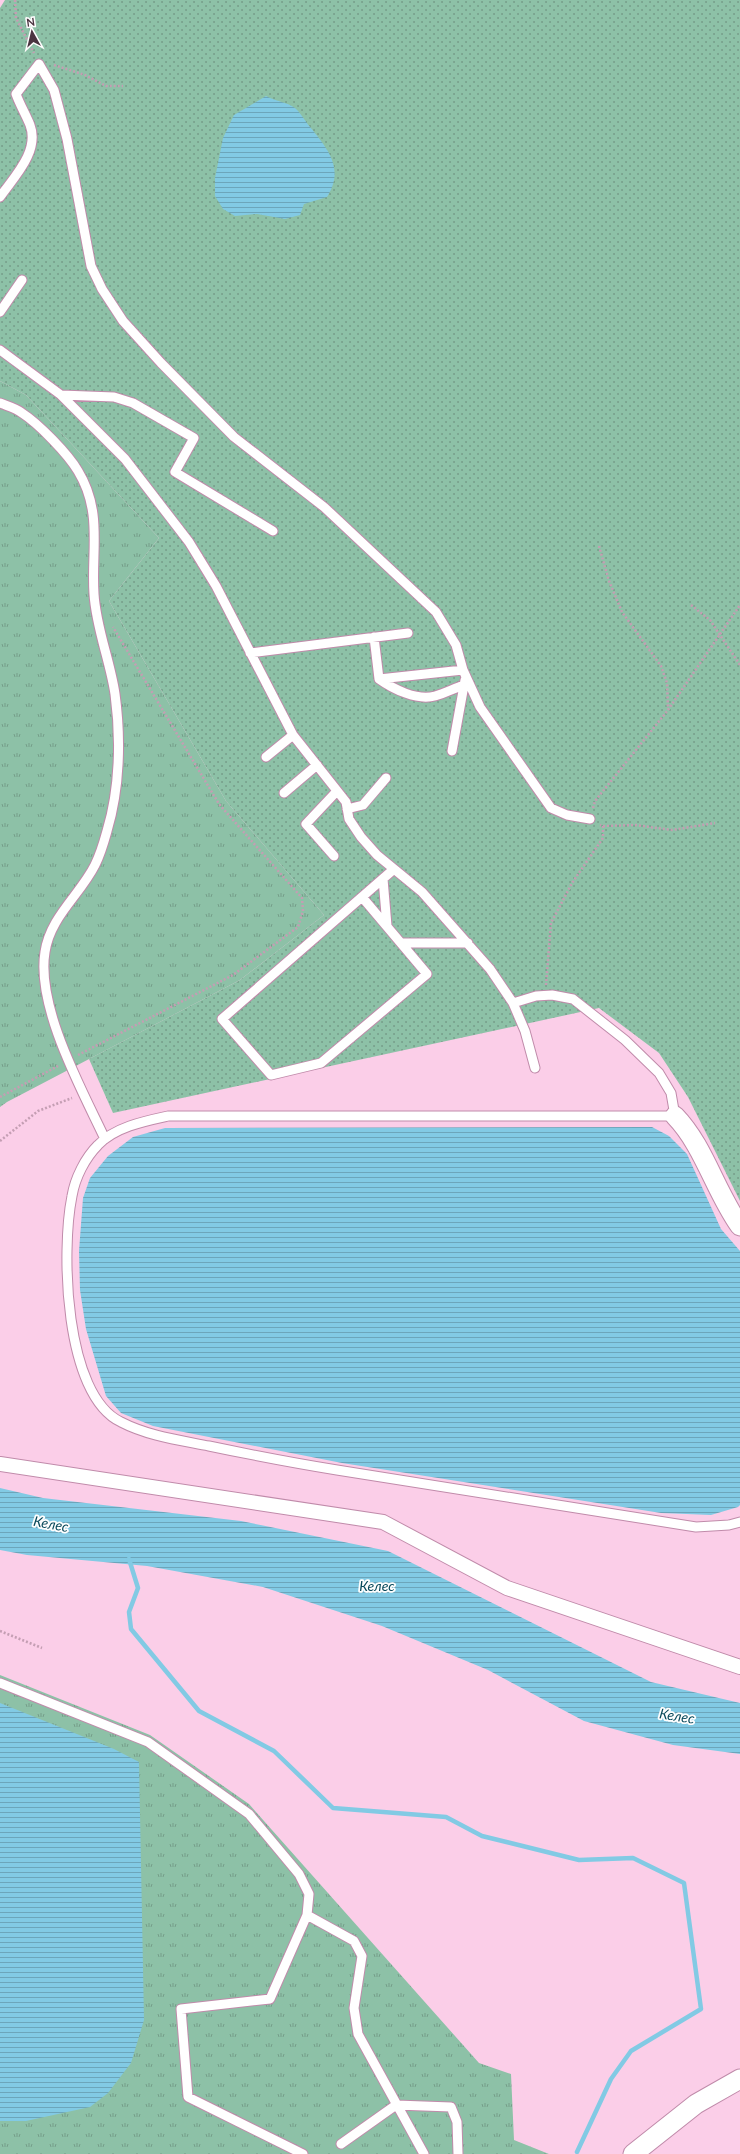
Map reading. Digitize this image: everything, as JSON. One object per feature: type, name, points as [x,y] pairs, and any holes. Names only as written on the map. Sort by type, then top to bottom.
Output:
[{"type":"street","points":[[675,1116],[688,1130],[726,1206],[740,1226]]},
{"type":"street","points":[[0,1464],[383,1522],[507,1588],[740,1667]]},
{"type":"street","points":[[633,2154],[696,2104],[740,2079]]},
{"type":"lane","points":[[0,197],[28,156],[32,139],[31,127],[16,94],[39,64],[54,90],[68,139],[91,266],[102,289],[122,321],[234,437],[324,506],[436,612],[456,645],[464,677],[480,707],[551,808],[566,815],[590,819]]},
{"type":"lane","points":[[0,312],[22,280]]},
{"type":"lane","points":[[0,350],[61,395],[125,459],[189,542],[216,586],[293,735],[346,802],[349,819],[361,837],[377,855],[422,892],[490,969],[514,1003],[525,1031],[535,1068]]},
{"type":"lane","points":[[61,395],[114,397],[133,403],[194,438],[175,472],[273,531]]},
{"type":"lane","points":[[0,403],[21,412],[43,431],[78,470],[89,496],[96,532],[94,596],[115,694],[118,740],[116,793],[107,831],[95,866],[53,927],[44,952],[45,988],[56,1028],[105,1139]]},
{"type":"lane","points":[[250,653],[408,633]]},
{"type":"lane","points":[[374,637],[379,679],[391,687],[423,697],[434,696],[464,677]]},
{"type":"lane","points":[[379,679],[464,677]]},
{"type":"lane","points":[[452,751],[464,677]]},
{"type":"lane","points":[[266,757],[293,735]]},
{"type":"lane","points":[[284,794],[317,765]]},
{"type":"lane","points":[[348,809],[363,805],[386,778]]},
{"type":"lane","points":[[334,856],[306,824],[337,791]]},
{"type":"lane","points":[[362,897],[427,974],[321,1063],[271,1075],[222,1019],[394,869]]},
{"type":"lane","points":[[383,879],[386,926]]},
{"type":"lane","points":[[401,943],[468,943]]},
{"type":"lane","points":[[514,1003],[536,996],[552,994],[573,999],[625,1040],[660,1073],[672,1093],[675,1116],[168,1116],[140,1122],[116,1132],[98,1145],[81,1169],[72,1195],[65,1250],[69,1307],[78,1353],[92,1391],[103,1409],[118,1421],[145,1433],[292,1463],[696,1527],[729,1525],[740,1522]]},
{"type":"lane","points":[[0,1683],[148,1742],[249,1814],[299,1874],[309,1894],[307,1915],[270,1999],[181,2009],[188,2097],[303,2154]]},
{"type":"lane","points":[[307,1915],[354,1941],[362,1956],[354,2008],[358,2034],[424,2154]]},
{"type":"lane","points":[[341,2144],[396,2105],[451,2107],[457,2122],[458,2154]]},
{"type":"path","points":[[15,0],[16,18],[39,64],[57,65],[106,86],[123,86]]},
{"type":"path","points":[[599,546],[609,581],[622,612],[661,666],[667,683],[668,710]]},
{"type":"path","points":[[691,605],[710,620],[740,665]]},
{"type":"path","points":[[715,823],[672,830],[635,825],[603,826],[590,819],[595,801],[668,710],[719,633],[740,605]]},
{"type":"path","points":[[0,1097],[69,1059],[233,975],[298,927],[304,911],[302,898],[219,804],[110,622]]},
{"type":"path","points":[[546,995],[551,923],[572,883],[603,838],[603,826]]},
{"type":"path","points":[[0,1141],[38,1111],[84,1093]]},
{"type":"path","points":[[0,1631],[42,1648]]},
{"type":"green space","points":[[5,0],[740,0],[740,1201],[688,1097],[659,1053],[599,1008],[113,1113],[89,1059],[240,980],[324,915],[226,801],[109,601],[159,538],[26,395],[0,381],[0,8]]},
{"type":"green space","points":[[0,381],[26,395],[159,538],[109,601],[226,801],[324,915],[240,980],[0,1107]]},
{"type":"green space","points":[[0,1675],[150,1735],[249,1804],[479,2063],[511,2074],[514,2140],[549,2154],[0,2154]]},
{"type":"water","points":[[266,96],[288,104],[297,110],[323,143],[332,160],[334,168],[332,187],[327,197],[304,204],[300,215],[285,219],[257,214],[235,216],[223,209],[215,196],[215,178],[223,138],[234,115]]},
{"type":"water","points":[[652,1127],[669,1136],[687,1154],[721,1229],[740,1251],[740,1505],[738,1507],[711,1515],[661,1513],[342,1463],[153,1426],[121,1413],[106,1396],[86,1329],[80,1290],[79,1251],[83,1198],[90,1178],[108,1156],[133,1137],[165,1128]]},
{"type":"water","name":"Келес","points":[[0,1488],[43,1498],[241,1521],[388,1551],[651,1682],[740,1703],[740,1754],[673,1745],[584,1721],[488,1670],[382,1626],[263,1587],[147,1566],[27,1555],[0,1550]]},
{"type":"water","points":[[0,1703],[114,1749],[139,1762],[144,2020],[131,2063],[108,2093],[90,2107],[26,2121],[0,2121]]},
{"type":"waterway","points":[[129,1559],[138,1588],[129,1612],[131,1629],[199,1711],[274,1751],[333,1808],[446,1817],[482,1836],[579,1860],[633,1858],[684,1883],[701,2009],[631,2051],[611,2079],[577,2152]]}]
